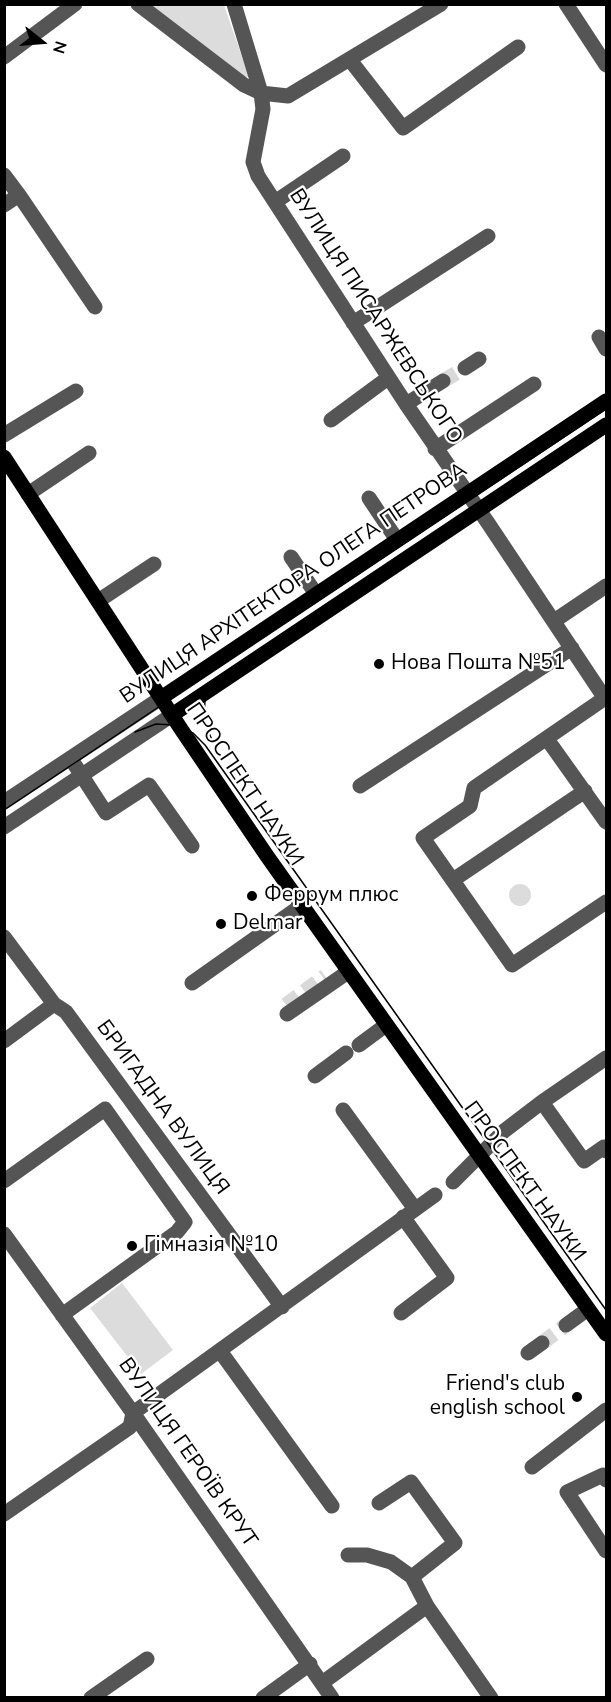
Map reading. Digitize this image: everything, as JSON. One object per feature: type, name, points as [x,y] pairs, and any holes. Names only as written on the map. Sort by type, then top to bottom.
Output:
[{"type":"main road","name":"ВУЛИЦЯ АРХІТЕКТОРА ОЛЕГА ПЕТРОВА","points":[[161,698],[606,401]]},
{"type":"main road","name":"ВУЛИЦЯ АРХІТЕКТОРА ОЛЕГА ПЕТРОВА","points":[[172,715],[606,425]]},
{"type":"main road","name":"ПРОСПЕКТ НАУКИ","points":[[4,457],[172,715],[301,906],[606,1334]]},
{"type":"street","points":[[4,57],[75,4]]},
{"type":"street","points":[[138,4],[237,80],[261,93],[288,96],[441,4]]},
{"type":"street","name":"ВУЛИЦЯ ПИСАРЖЕВСЬКОГО","points":[[234,4],[261,93],[263,109],[253,162],[258,176],[435,449],[467,492],[606,699]]},
{"type":"street","points":[[566,4],[606,65]]},
{"type":"street","points":[[350,60],[403,128],[518,47]]},
{"type":"street","points":[[275,202],[343,156]]},
{"type":"street","points":[[4,175],[95,307]]},
{"type":"street","points":[[4,205],[19,195]]},
{"type":"street","points":[[353,323],[488,236]]},
{"type":"street","points":[[465,368],[479,359]]},
{"type":"street","points":[[331,420],[388,378]]},
{"type":"street","points":[[406,404],[443,381]]},
{"type":"street","points":[[435,449],[534,384]]},
{"type":"street","points":[[4,435],[76,391]]},
{"type":"street","points":[[28,494],[89,453]]},
{"type":"street","points":[[369,498],[397,540]]},
{"type":"street","points":[[291,557],[316,594]]},
{"type":"street","points":[[98,601],[154,564]]},
{"type":"street","points":[[554,621],[606,586]]},
{"type":"street","points":[[360,786],[572,648]]},
{"type":"street","name":"ВУЛИЦЯ АРХІТЕКТОРА ОЛЕГА ПЕТРОВА","points":[[4,802],[161,698]]},
{"type":"street","points":[[606,699],[474,788],[470,806],[423,838],[512,965],[606,902]]},
{"type":"street","points":[[4,826],[172,715]]},
{"type":"street","points":[[547,739],[606,822]]},
{"type":"street","points":[[71,759],[106,813],[149,785],[192,846]]},
{"type":"street","points":[[453,880],[585,791]]},
{"type":"street","points":[[192,983],[301,906]]},
{"type":"street","name":"БРИГАДНА ВУЛИЦЯ","points":[[4,938],[54,1004],[66,1012],[282,1307]]},
{"type":"street","points":[[325,976],[345,968]]},
{"type":"street","points":[[284,1010],[345,968]]},
{"type":"street","points":[[4,1041],[54,1004]]},
{"type":"street","points":[[315,1076],[386,1025]]},
{"type":"street","points":[[453,1182],[504,1131],[606,1058]]},
{"type":"street","points":[[542,1102],[584,1161],[604,1148],[606,1151]]},
{"type":"street","points":[[4,1181],[105,1109],[185,1222],[177,1232],[62,1315]]},
{"type":"street","points":[[343,1110],[409,1213],[447,1278],[401,1313]]},
{"type":"street","points":[[4,1514],[130,1427],[134,1413],[435,1195]]},
{"type":"street","name":"ВУЛИЦЯ ГЕРОЇВ КРУТ","points":[[6,1242],[134,1413],[332,1698]]},
{"type":"street","points":[[566,1325],[588,1309]]},
{"type":"street","points":[[528,1353],[542,1343]]},
{"type":"street","points":[[220,1351],[332,1506]]},
{"type":"street","points":[[532,1467],[606,1410]]},
{"type":"street","points":[[606,1480],[603,1475],[567,1492],[606,1551]]},
{"type":"street","points":[[379,1503],[411,1482],[455,1543],[412,1577]]},
{"type":"street","points":[[348,1555],[367,1555],[391,1562],[412,1577],[427,1606],[491,1698]]},
{"type":"street","points":[[322,1683],[427,1606]]},
{"type":"street","points":[[93,1697],[147,1659]]},
{"type":"street","points":[[262,1698],[310,1664]]},
{"type":"shaded area","points":[[149,5],[224,5],[249,77],[242,77]]},
{"type":"shaded area","points":[[520,884],[528,887],[531,895],[528,903],[520,906],[512,903],[509,895],[512,887]]},
{"type":"shaded area","points":[[122,1283],[173,1350],[141,1374],[90,1308]]},
{"type":"tunnel","points":[[443,381],[465,368]]},
{"type":"tunnel","points":[[286,1005],[325,976]]},
{"type":"tunnel","points":[[542,1343],[566,1325]]},
{"type":"tram line","points":[[4,810],[606,409]]},
{"type":"tram line","points":[[212,740],[204,721],[205,700],[210,687],[225,672]]},
{"type":"tram line","points":[[135,732],[156,724],[174,725],[193,733],[205,745],[606,1310]]},
{"type":"place","name":"Нова Пошта №51","points":[[379,664]]},
{"type":"place","name":"Феррум плюс","points":[[252,896]]},
{"type":"place","name":"Delmar","points":[[221,924]]},
{"type":"place","name":"Гімназія №10","points":[[132,1246]]},
{"type":"place","name":"Friend's club english school","points":[[577,1397]]}]
